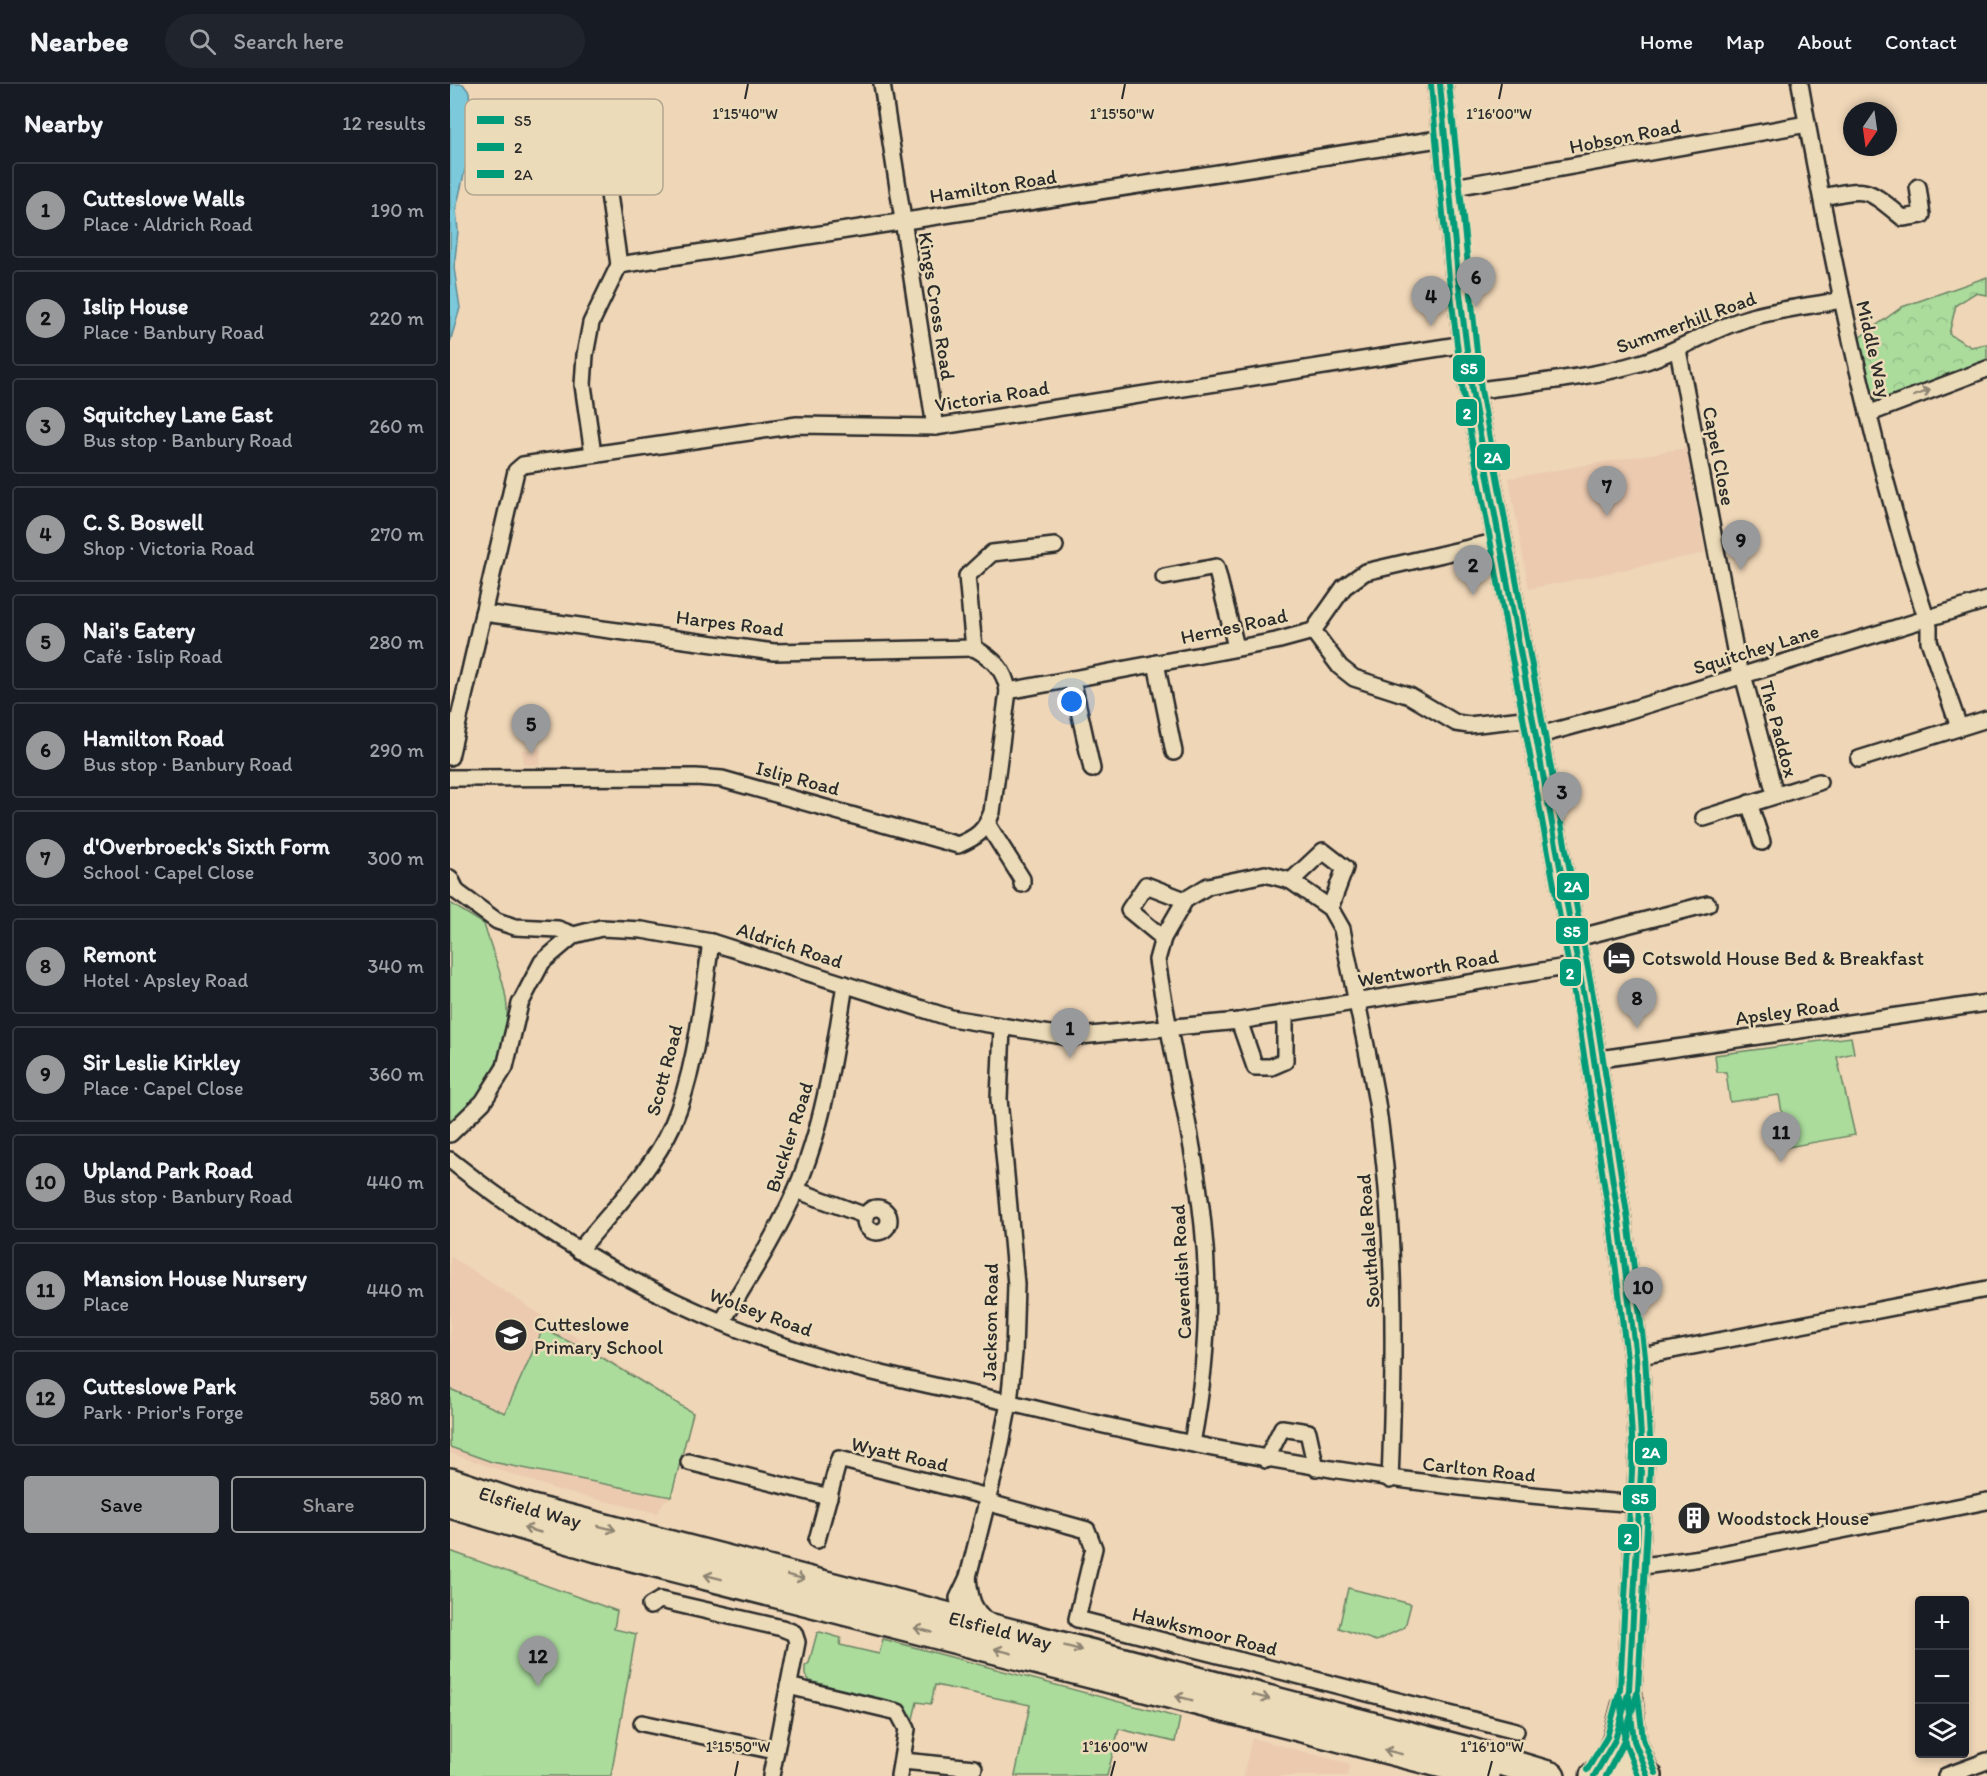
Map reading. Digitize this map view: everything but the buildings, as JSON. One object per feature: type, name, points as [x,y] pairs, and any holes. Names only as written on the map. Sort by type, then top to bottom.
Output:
[{"type":"highway","name":"Elsfield Way","points":[[450,1482],[528,1508],[961,1619],[985,1636],[1491,1776]]},
{"type":"highway","name":"Elsfield Way","points":[[450,1504],[597,1548],[985,1636],[1468,1751],[1551,1776]]},
{"type":"highway","points":[[1594,1773],[1617,1765],[1647,1776]]},
{"type":"main road","points":[[1440,84],[1465,344],[1472,391],[1578,965],[1619,1221],[1636,1357],[1642,1453],[1629,1690],[1634,1741],[1647,1776]]},
{"type":"main road","points":[[1594,1773],[1615,1740],[1629,1690]]},
{"type":"street","name":"Kings Cross Road","points":[[882,84],[935,427]]},
{"type":"street","name":"Middle Way","points":[[1800,84],[1842,300],[1883,479],[1926,618],[1929,641],[1959,727]]},
{"type":"street","name":"Hobson Road","points":[[1449,188],[1807,124]]},
{"type":"street","name":"Hamilton Road","points":[[619,265],[1445,138]]},
{"type":"street","points":[[1822,197],[1862,190],[1876,196],[1903,218],[1922,215],[1918,187]]},
{"type":"street","points":[[593,454],[583,385],[585,355],[591,323],[619,265],[609,195]]},
{"type":"street","name":"Summerhill Road","points":[[1472,391],[1595,374],[1643,362],[1678,350],[1704,334],[1749,318],[1842,300]]},
{"type":"street","name":"Victoria Road","points":[[483,613],[516,471],[523,465],[797,425],[935,427],[1465,344]]},
{"type":"street","name":"Capel Close","points":[[1678,350],[1741,675]]},
{"type":"street","points":[[1868,414],[1987,369]]},
{"type":"street","name":"Hernes Road","points":[[1008,691],[1276,641],[1313,630],[1344,587],[1365,572],[1499,542]]},
{"type":"street","points":[[1022,884],[1022,879],[987,825],[993,812],[1008,691],[1007,679],[1000,667],[974,648],[968,576],[992,553],[1055,546]]},
{"type":"street","points":[[1164,577],[1215,567],[1236,647]]},
{"type":"street","name":"Squitchey Lane","points":[[1313,630],[1340,667],[1354,678],[1410,696],[1456,723],[1534,727],[1741,675],[1987,600]]},
{"type":"street","points":[[450,757],[483,613]]},
{"type":"street","name":"Harpes Road","points":[[483,613],[774,652],[974,648]]},
{"type":"street","points":[[1156,663],[1174,752]]},
{"type":"street","name":"The Paddox","points":[[1741,675],[1775,794]]},
{"type":"street","points":[[1072,679],[1092,769]]},
{"type":"street","points":[[1859,759],[1987,719]]},
{"type":"street","name":"Islip Road","points":[[450,778],[696,777],[722,779],[958,845],[978,837],[987,825]]},
{"type":"street","name":"The Paddox","points":[[1704,818],[1749,802],[1819,782]]},
{"type":"street","points":[[1749,802],[1762,842]]},
{"type":"street","points":[[1185,900],[1146,885],[1129,910],[1162,938],[1185,900],[1208,886],[1265,874],[1291,881],[1330,908],[1345,868],[1323,851],[1291,881]]},
{"type":"street","name":"Aldrich Road","points":[[450,878],[457,892],[496,921],[515,927],[558,929],[574,935],[601,928],[642,930],[711,942],[951,1018],[1069,1037]]},
{"type":"street","points":[[1573,939],[1708,904]]},
{"type":"street","name":"Southdale Road","points":[[1330,908],[1342,929],[1376,1103],[1390,1228],[1395,1358],[1390,1480]]},
{"type":"street","points":[[450,1134],[483,1102],[505,1067],[520,1004],[542,962],[574,935]]},
{"type":"street","name":"Cavendish Road","points":[[1162,938],[1157,960],[1203,1225],[1206,1264],[1206,1356],[1203,1387],[1192,1443]]},
{"type":"street","name":"Scott Road","points":[[579,1251],[647,1166],[671,1127],[684,1089],[695,1044],[711,942]]},
{"type":"street","name":"Wentworth Road","points":[[1069,1037],[1239,1021],[1578,965]]},
{"type":"street","name":"Buckler Road","points":[[723,1322],[796,1190],[816,1134],[830,1076],[845,984]]},
{"type":"street","name":"Apsley Road","points":[[1593,1060],[1987,1003]]},
{"type":"street","points":[[1239,1021],[1255,1067],[1271,1067],[1285,1061],[1285,1013]]},
{"type":"street","name":"Jackson Road","points":[[961,1619],[958,1598],[968,1577],[1009,1403],[1014,1353],[1016,1284],[999,1099],[1002,1028]]},
{"type":"street","name":"Wolsey Road","points":[[450,1160],[495,1196],[579,1251],[681,1305],[723,1322],[855,1367],[1092,1424]]},
{"type":"street","points":[[796,1190],[866,1216]]},
{"type":"street","points":[[1636,1357],[1987,1289]]},
{"type":"street","name":"Carlton Road","points":[[1092,1424],[1266,1460],[1390,1480],[1501,1494],[1639,1504]]},
{"type":"street","points":[[1266,1460],[1282,1428],[1308,1432],[1316,1468]]},
{"type":"street","name":"Wyatt Road","points":[[817,1540],[839,1459],[987,1499]]},
{"type":"street","points":[[689,1462],[829,1497]]},
{"type":"street","name":"Hawksmoor Road","points":[[987,1499],[1087,1530],[1094,1548],[1077,1619],[1516,1731]]},
{"type":"street","points":[[1636,1567],[1701,1558],[1987,1501]]},
{"type":"street","name":"Jackson Road","points":[[968,1577],[970,1603],[985,1636]]},
{"type":"street","points":[[650,1606],[660,1600],[782,1628],[794,1633],[797,1642],[771,1776]]},
{"type":"street","points":[[788,1686],[898,1712],[908,1729],[901,1768],[974,1768]]},
{"type":"street","points":[[642,1723],[775,1751]]},
{"type":"street","points":[[1946,1776],[1987,1761]]},
{"type":"shaded area","points":[[1686,448],[1705,553],[1529,589],[1509,478]]},
{"type":"shaded area","points":[[541,749],[540,765],[524,765],[522,750]]},
{"type":"shaded area","name":"Cutteslowe Primary School","points":[[450,1256],[693,1413],[671,1497],[663,1502],[658,1513],[561,1491],[450,1453]]},
{"type":"shaded area","points":[[1252,1738],[1350,1764],[1347,1776],[1243,1776]]},
{"type":"green space","points":[[1987,277],[1987,295],[1975,293],[1956,305],[1949,334],[1971,347],[1987,344],[1987,365],[1871,407],[1856,340],[1902,307]]},
{"type":"green space","points":[[450,903],[484,924],[503,983],[507,1018],[501,1049],[489,1077],[472,1102],[450,1124]]},
{"type":"green space","points":[[1851,1037],[1854,1053],[1837,1057],[1855,1135],[1788,1147],[1779,1095],[1730,1102],[1726,1072],[1717,1072],[1715,1055]]},
{"type":"green space","name":"Cutteslowe Primary School","points":[[543,1329],[606,1360],[693,1413],[671,1497],[492,1462],[450,1447],[450,1389],[505,1413]]},
{"type":"green space","points":[[450,1551],[617,1611],[614,1629],[636,1634],[611,1776],[450,1776]]},
{"type":"green space","points":[[1348,1588],[1411,1604],[1405,1627],[1376,1641],[1339,1628]]},
{"type":"green space","points":[[817,1633],[841,1638],[840,1645],[879,1654],[883,1639],[1180,1718],[1175,1742],[1119,1729],[1107,1776],[1015,1776],[1030,1705],[935,1685],[931,1704],[917,1702],[912,1723],[896,1704],[810,1681],[805,1675],[805,1666],[809,1663]]},
{"type":"water","points":[[450,84],[463,84],[469,92],[470,99],[465,99],[465,170],[456,209],[458,231],[454,268],[460,308],[450,342]]},
{"type":"transit line","name":"S5","points":[[1440,84],[1458,277],[1472,391],[1585,1002],[1619,1221],[1636,1357],[1642,1453],[1629,1690],[1615,1740],[1594,1776]]},
{"type":"transit line","name":"2A","points":[[1449,84],[1481,390],[1594,1001],[1628,1220],[1645,1356],[1651,1453],[1638,1690],[1623,1743],[1606,1776]]},
{"type":"transit line","name":"2","points":[[1431,85],[1449,278],[1463,393],[1576,1004],[1610,1222],[1627,1358],[1633,1453],[1620,1689],[1607,1737],[1587,1770]]},
{"type":"transit line","name":"2A","points":[[1638,1695],[1643,1739],[1656,1773]]},
{"type":"transit line","name":"S5","points":[[1629,1696],[1634,1741],[1648,1776]]},
{"type":"transit line","name":"2","points":[[1620,1697],[1625,1743],[1638,1776]]},
{"type":"place","name":"Hamilton Road","points":[[1476,307]]},
{"type":"place","name":"C. S. Boswell","points":[[1431,326]]},
{"type":"place","name":"d'Overbroeck's Sixth Form","points":[[1607,516]]},
{"type":"place","name":"Sir Leslie Kirkley","points":[[1741,570]]},
{"type":"place","name":"Islip House","points":[[1473,595]]},
{"type":"place","name":"Nai's Eatery","points":[[531,754]]},
{"type":"place","name":"Squitchey Lane East","points":[[1562,822]]},
{"type":"place","name":"Cotswold House Bed & Breakfast","points":[[1619,958]]},
{"type":"place","name":"Remont","points":[[1637,1028]]},
{"type":"place","name":"Cutteslowe Walls","points":[[1070,1058]]},
{"type":"place","name":"Mansion House Nursery","points":[[1781,1162]]},
{"type":"place","name":"Upland Park Road","points":[[1643,1317]]},
{"type":"place","name":"Cutteslowe Primary School","points":[[511,1335]]},
{"type":"place","name":"Woodstock House","points":[[1694,1518]]},
{"type":"place","name":"Cutteslowe Park","points":[[538,1686]]}]
